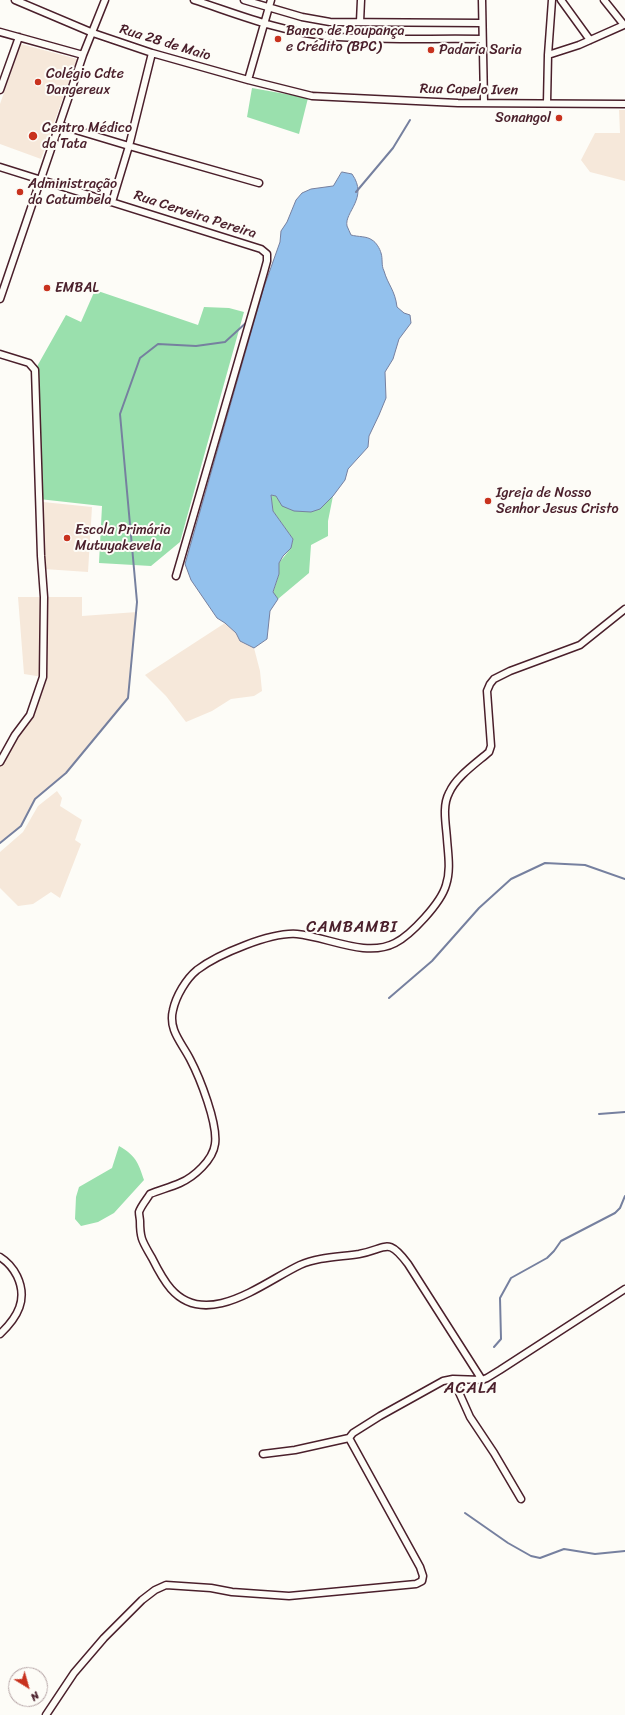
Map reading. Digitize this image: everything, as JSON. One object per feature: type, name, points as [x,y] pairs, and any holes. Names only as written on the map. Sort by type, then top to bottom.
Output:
[{"type":"street","name":"Rua 28 de Maio","points":[[15,0],[93,33],[152,53],[312,96]]},
{"type":"street","points":[[0,299],[84,54],[106,0]]},
{"type":"street","points":[[194,0],[265,24],[326,36],[362,38],[482,39]]},
{"type":"street","points":[[244,0],[269,9],[330,22],[481,23]]},
{"type":"street","points":[[248,80],[271,0]]},
{"type":"street","points":[[360,0],[360,22]]},
{"type":"street","points":[[482,0],[481,23],[484,102]]},
{"type":"street","points":[[547,103],[548,55],[552,0]]},
{"type":"street","points":[[561,0],[590,40]]},
{"type":"street","points":[[548,55],[624,26],[604,0]]},
{"type":"street","points":[[0,32],[84,54]]},
{"type":"street","points":[[0,90],[19,37]]},
{"type":"street","points":[[112,202],[129,146],[152,53]]},
{"type":"street","name":"Rua Capelo Iven","points":[[312,96],[458,102],[625,104]]},
{"type":"street","points":[[59,125],[259,183]]},
{"type":"street","name":"Rua Cerveira Pereira","points":[[0,167],[261,249],[267,254],[267,261],[262,280],[176,576]]},
{"type":"street","points":[[0,354],[29,363],[35,370],[40,556],[44,597],[43,677],[30,715],[15,736],[0,762]]},
{"type":"street","points":[[482,1380],[408,1264],[400,1254],[389,1246],[366,1252],[327,1258],[301,1265],[275,1278],[257,1290],[237,1299],[221,1303],[191,1303],[172,1290],[140,1237],[139,1212],[150,1194],[181,1183],[204,1165],[215,1145],[215,1128],[196,1072],[174,1032],[172,1011],[185,984],[197,970],[223,955],[264,938],[284,934],[316,936],[364,949],[374,949],[393,944],[412,931],[440,898],[446,886],[449,863],[445,811],[448,793],[453,786],[489,752],[491,746],[487,691],[490,684],[494,679],[510,671],[580,646],[625,609]]},
{"type":"street","points":[[0,1257],[5,1260],[14,1270],[22,1286],[20,1305],[16,1316],[0,1334]]},
{"type":"street","points":[[262,1454],[295,1450],[349,1438],[353,1433],[392,1409],[444,1381],[453,1379],[482,1380],[487,1378],[625,1289]]},
{"type":"street","points":[[453,1379],[470,1417],[494,1452],[521,1499]]},
{"type":"street","points":[[46,1715],[74,1673],[104,1638],[142,1600],[155,1590],[166,1585],[289,1596],[416,1584],[422,1581],[423,1576],[420,1567],[349,1438]]},
{"type":"shaded area","name":"Colégio Cdte Dangereux","points":[[21,44],[77,59],[41,159],[0,144],[0,104]]},
{"type":"shaded area","points":[[619,110],[625,110],[625,181],[590,172],[581,160],[595,133],[620,133]]},
{"type":"shaded area","name":"Escola Primária Mutuyakevela","points":[[43,502],[92,507],[88,572],[44,569]]},
{"type":"shaded area","points":[[18,597],[82,597],[82,616],[137,612],[128,698],[66,773],[35,799],[21,826],[0,843],[0,762],[30,715],[43,677],[24,674]]},
{"type":"shaded area","points":[[225,623],[236,633],[240,641],[254,648],[260,671],[262,691],[254,696],[231,699],[212,711],[186,722],[166,696],[145,675]]},
{"type":"shaded area","points":[[57,791],[62,798],[60,806],[82,820],[75,840],[81,844],[60,898],[51,892],[33,904],[18,906],[0,888],[0,852],[23,832],[38,806]]},
{"type":"green space","points":[[252,88],[308,98],[299,134],[247,117]]},
{"type":"green space","points":[[95,290],[198,325],[204,307],[229,308],[244,312],[180,542],[151,566],[99,563],[102,506],[39,499],[35,370],[66,315],[81,322]]},
{"type":"green space","points":[[271,495],[276,496],[285,506],[295,510],[320,509],[333,496],[328,521],[328,536],[311,545],[309,573],[278,599],[273,593],[279,574],[279,563],[291,548],[293,539],[273,511]]},
{"type":"green space","points":[[119,1146],[136,1160],[144,1180],[114,1213],[98,1222],[81,1226],[75,1219],[76,1197],[79,1187],[112,1168]]},
{"type":"water","points":[[342,172],[352,174],[357,183],[358,190],[355,204],[347,221],[347,226],[351,235],[370,239],[378,246],[382,255],[383,269],[395,296],[397,307],[404,313],[410,315],[411,323],[399,339],[393,359],[385,372],[386,398],[369,436],[368,447],[348,469],[345,480],[333,496],[320,509],[311,512],[294,511],[282,506],[276,496],[271,495],[273,511],[293,539],[291,548],[283,556],[279,563],[279,574],[273,592],[278,599],[270,611],[267,639],[254,648],[240,641],[236,633],[217,618],[191,580],[185,564],[264,287],[280,242],[281,231],[287,222],[296,200],[302,193],[311,189],[333,186]]},
{"type":"waterway","points":[[356,192],[393,148],[410,120]]},
{"type":"waterway","points":[[0,843],[21,826],[35,799],[66,773],[128,698],[137,602],[120,414],[140,358],[158,344],[196,346],[225,342],[248,321]]},
{"type":"waterway","points":[[389,998],[432,961],[479,908],[511,879],[545,863],[585,865],[625,879]]},
{"type":"waterway","points":[[599,1114],[625,1112]]},
{"type":"waterway","points":[[494,1347],[501,1339],[500,1298],[511,1278],[547,1258],[561,1241],[615,1213],[620,1208],[625,1196]]},
{"type":"waterway","points":[[465,1513],[508,1543],[531,1556],[540,1558],[564,1549],[595,1554],[625,1551]]},
{"type":"place","name":"Banco de Poupança e Crédito (BPC)","points":[[278,39]]},
{"type":"place","name":"Padaria Saria","points":[[431,50]]},
{"type":"place","name":"Colégio Cdte Dangereux","points":[[38,82]]},
{"type":"place","name":"Sonangol","points":[[559,118]]},
{"type":"place","name":"Centro Médico da Tata","points":[[33,136]]},
{"type":"place","name":"Administração da Catumbela","points":[[20,192]]},
{"type":"place","name":"EMBAL","points":[[47,288]]},
{"type":"place","name":"Igreja de Nosso Senhor Jesus Cristo","points":[[488,501]]},
{"type":"place","name":"Escola Primária Mutuyakevela","points":[[67,538]]},
{"type":"district","name":"CAMBAMBI","points":[[352,928]]},
{"type":"district","name":"ACALA","points":[[471,1389]]}]
